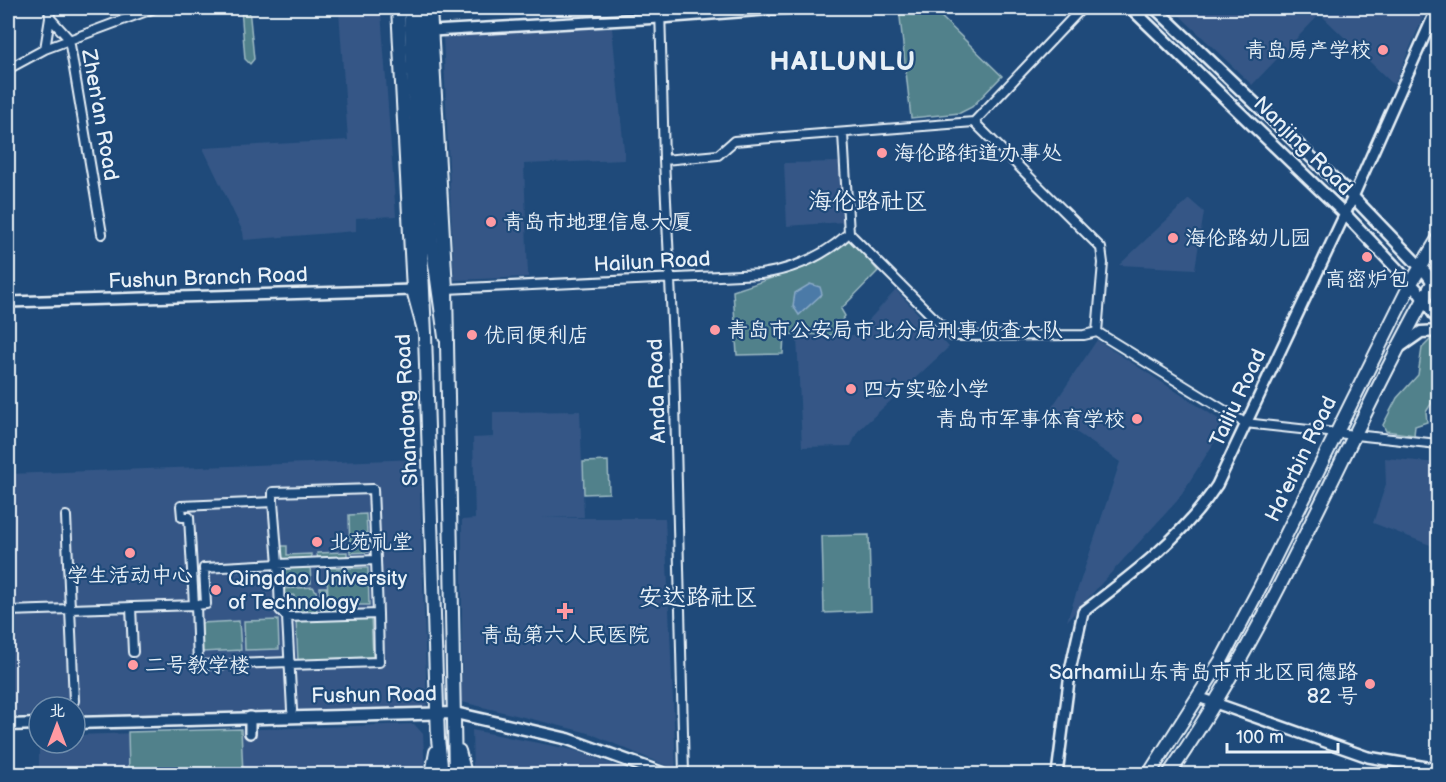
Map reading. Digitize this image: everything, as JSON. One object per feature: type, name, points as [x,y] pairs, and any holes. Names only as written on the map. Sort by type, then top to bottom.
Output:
[{"type":"main road","name":"Shandong Road","points":[[398,8],[413,290],[425,334],[438,739],[442,774]]},
{"type":"main road","points":[[410,8],[427,243],[445,337]]},
{"type":"main road","points":[[420,8],[427,243],[425,334]]},
{"type":"main road","name":"Shandong Road","points":[[430,8],[446,289],[445,337],[456,738],[455,774]]},
{"type":"main road","name":"Nanjing Road","points":[[1131,8],[1345,214],[1425,298],[1438,320]]},
{"type":"main road","name":"Nanjing Road","points":[[1155,8],[1353,197],[1437,282]]},
{"type":"main road","name":"Ha'erbin Road","points":[[1149,774],[1198,697],[1259,589],[1411,283],[1438,239]]},
{"type":"main road","name":"Ha'erbin Road","points":[[1169,774],[1214,703],[1264,616],[1425,298],[1437,282]]},
{"type":"main road","points":[[1401,346],[1421,332],[1438,331]]},
{"type":"main road","name":"Fushun Road","points":[[87,723],[250,717],[292,713],[455,713],[568,739],[665,774]]},
{"type":"main road","points":[[8,725],[27,724]]},
{"type":"main road","name":"Shandong Road","points":[[456,738],[465,774]]},
{"type":"main road","name":"Shandong Road","points":[[432,774],[438,739]]},
{"type":"street","points":[[45,49],[51,18],[50,8]]},
{"type":"street","points":[[8,69],[69,39],[155,8]]},
{"type":"street","name":"Anda Road","points":[[660,8],[664,160],[671,279],[684,774]]},
{"type":"street","points":[[432,31],[790,8]]},
{"type":"street","points":[[664,160],[718,155],[734,141],[974,122],[1082,8]]},
{"type":"street","name":"Tailiu Road","points":[[1057,774],[1071,666],[1083,612],[1129,578],[1198,515],[1217,485],[1353,197],[1437,8]]},
{"type":"street","name":"Zhen'an Road","points":[[51,18],[69,39],[102,234]]},
{"type":"street","points":[[974,122],[1101,248],[1103,263],[1097,332]]},
{"type":"street","points":[[843,134],[849,233],[952,336],[1084,335],[1097,332],[1245,423],[1438,444]]},
{"type":"street","name":"Hailun Road","points":[[446,289],[774,272],[807,262],[826,252],[849,233]]},
{"type":"street","name":"Fushun Branch Road","points":[[8,305],[8,302],[413,290]]},
{"type":"street","points":[[273,502],[181,506],[182,517],[189,517],[198,665],[290,663],[379,662],[373,489],[273,492],[280,610],[287,617],[290,663],[292,713]]},
{"type":"street","points":[[66,516],[74,695]]},
{"type":"street","points":[[8,611],[206,604],[204,568],[376,560]]},
{"type":"street","points":[[131,607],[133,652]]},
{"type":"street","points":[[287,617],[378,614]]},
{"type":"street","points":[[1198,697],[1368,758],[1438,769]]},
{"type":"street","points":[[250,717],[250,733]]},
{"type":"shaded area","points":[[1177,8],[1427,8],[1394,85],[1320,14],[1252,85],[1174,10]]},
{"type":"shaded area","points":[[339,11],[381,11],[396,216],[356,218],[356,231],[244,240],[243,232],[203,148],[348,140]]},
{"type":"shaded area","points":[[612,28],[625,160],[524,164],[528,277],[454,280],[443,36]]},
{"type":"shaded area","points":[[840,162],[844,222],[787,226],[784,163]]},
{"type":"shaded area","name":"海伦路幼儿园","points":[[1189,199],[1204,212],[1195,269],[1119,265]]},
{"type":"shaded area","points":[[810,284],[820,287],[822,294],[799,315],[793,306],[795,293]]},
{"type":"shaded area","name":"四方实验小学","points":[[896,290],[949,347],[858,431],[851,446],[802,447],[797,337],[855,335]]},
{"type":"shaded area","name":"青岛市军事体育学校","points":[[1097,340],[1226,424],[1177,501],[1067,621],[1120,462],[1048,413]]},
{"type":"shaded area","name":"青岛第六人民医院","points":[[580,411],[584,517],[542,518],[665,518],[676,770],[589,733],[462,702],[462,520],[475,519],[473,438],[493,437],[493,412]]},
{"type":"shaded area","points":[[1385,458],[1438,463],[1438,548],[1373,523],[1386,484]]},
{"type":"shaded area","name":"Qingdao University of Technology","points":[[419,459],[427,707],[87,715],[87,695],[27,695],[27,716],[8,717],[8,474]]},
{"type":"shaded area","points":[[414,724],[423,734],[425,774],[39,774],[39,755],[87,755],[87,735]]},
{"type":"shaded area","points":[[472,730],[574,750],[638,774],[473,774]]},
{"type":"green space","points":[[241,8],[249,8],[254,59],[250,64],[245,59]]},
{"type":"green space","points":[[899,8],[932,8],[1002,76],[972,107],[960,113],[911,118]]},
{"type":"green space","points":[[851,238],[878,271],[841,309],[845,316],[835,329],[835,335],[784,334],[783,354],[737,355],[733,291],[809,263]]},
{"type":"green space","points":[[1434,336],[1438,339],[1438,393],[1426,412],[1427,422],[1415,426],[1414,435],[1386,431],[1383,425],[1397,398],[1418,375],[1422,348]]},
{"type":"green space","points":[[608,461],[609,493],[584,494],[583,462]]},
{"type":"green space","points":[[366,514],[368,552],[350,553],[349,515]]},
{"type":"green space","points":[[869,535],[871,611],[824,613],[822,536]]},
{"type":"green space","points":[[280,546],[287,546],[287,555],[311,554],[311,560],[281,561]]},
{"type":"green space","points":[[347,552],[347,558],[318,560],[317,553]]},
{"type":"green space","points":[[310,565],[311,583],[280,585],[279,566]]},
{"type":"green space","points":[[327,568],[368,568],[369,605],[327,605],[337,606],[338,612],[321,612],[320,587],[326,587],[328,602]]},
{"type":"green space","points":[[313,587],[316,591],[317,612],[295,613],[294,595],[280,596],[280,589]]},
{"type":"green space","points":[[371,617],[373,657],[298,660],[296,620]]},
{"type":"green space","points":[[278,620],[279,649],[245,650],[244,621]]},
{"type":"green space","points":[[239,621],[241,650],[202,652],[201,623]]},
{"type":"green space","points":[[241,729],[243,774],[185,774],[185,770],[129,771],[128,732]]},
{"type":"place","name":"青岛房产学校","points":[[1383,50]]},
{"type":"place","name":"海伦路街道办事处","points":[[882,153]]},
{"type":"place","name":"青岛市地理信息大厦","points":[[491,222]]},
{"type":"place","name":"海伦路幼儿园","points":[[1173,238]]},
{"type":"place","name":"高密炉包","points":[[1367,257]]},
{"type":"place","name":"青岛市公安局市北分局刑事侦查大队","points":[[715,330]]},
{"type":"place","name":"优同便利店","points":[[472,335]]},
{"type":"place","name":"四方实验小学","points":[[851,389]]},
{"type":"place","name":"青岛市军事体育学校","points":[[1137,419]]},
{"type":"place","name":"北苑礼堂","points":[[317,542]]},
{"type":"place","name":"学生活动中心","points":[[130,553]]},
{"type":"place","name":"Qingdao University of Technology","points":[[216,590]]},
{"type":"place","name":"青岛第六人民医院","points":[[565,611]]},
{"type":"place","name":"二号教学楼","points":[[133,665]]},
{"type":"place","name":"Sarhami山东青岛市市北区同德路 82 号","points":[[1370,684]]},
{"type":"district","name":"HAILUNLU","points":[[843,62]]},
{"type":"district","name":"海伦路社区","points":[[868,201]]},
{"type":"district","name":"安达路社区","points":[[698,597]]}]
